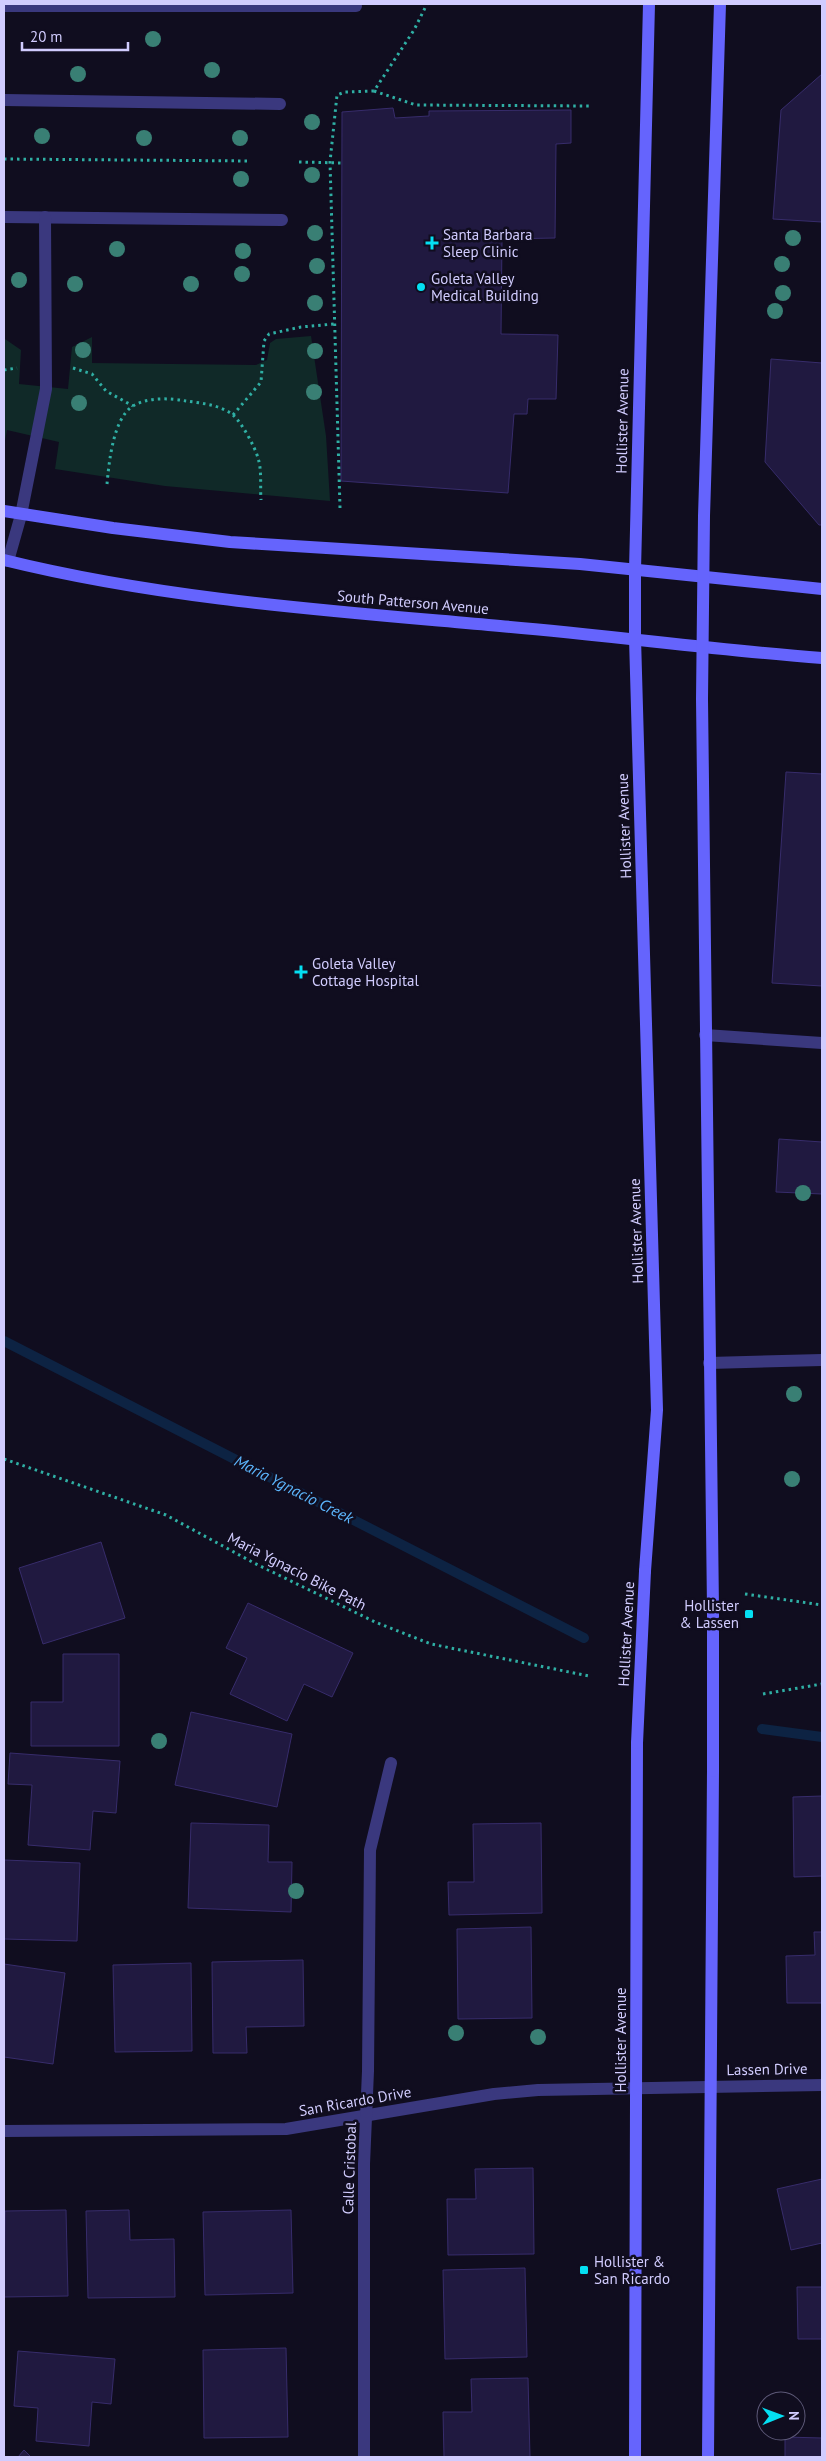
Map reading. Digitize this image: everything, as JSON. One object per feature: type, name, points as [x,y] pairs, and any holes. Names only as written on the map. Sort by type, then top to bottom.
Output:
[{"type":"main road","name":"Hollister Avenue","points":[[635,2457],[637,1743],[645,1571],[657,1410],[635,638],[635,570],[649,4]]},
{"type":"main road","points":[[708,2457],[713,1610],[708,1363],[702,578],[720,4]]},
{"type":"main road","points":[[4,511],[21,515],[230,542],[580,564],[822,589]]},
{"type":"main road","name":"South Patterson Avenue","points":[[6,561],[100,581],[246,603],[635,638],[751,652],[822,658]]},
{"type":"street","points":[[4,6],[356,6]]},
{"type":"street","points":[[4,100],[280,104]]},
{"type":"street","points":[[4,217],[282,220]]},
{"type":"street","points":[[6,561],[21,515],[46,388],[45,217]]},
{"type":"street","points":[[705,1036],[822,1043]]},
{"type":"street","points":[[708,1363],[822,1360]]},
{"type":"street","name":"Calle Cristobal","points":[[364,2457],[364,2164],[367,2115],[370,1850],[391,1763]]},
{"type":"street","name":"Lassen Drive","points":[[711,2086],[822,2085]]},
{"type":"street","name":"San Ricardo Drive","points":[[4,2131],[286,2129],[494,2094],[538,2090],[711,2086]]},
{"type":"path","points":[[374,91],[414,30],[427,4]]},
{"type":"path","points":[[340,508],[330,162],[337,95],[345,92],[374,91],[416,105],[590,106]]},
{"type":"path","points":[[4,160],[251,161]]},
{"type":"path","points":[[299,162],[341,163]]},
{"type":"path","points":[[233,415],[261,382],[264,341],[269,334],[301,327],[334,324]]},
{"type":"path","points":[[4,370],[17,368]]},
{"type":"path","points":[[73,368],[92,374],[106,391],[133,406]]},
{"type":"path","points":[[107,484],[110,448],[124,415],[133,406],[154,400],[178,399],[208,404],[233,415],[252,442],[259,459],[261,500]]},
{"type":"path","name":"Maria Ygnacio Bike Path","points":[[4,1458],[166,1515],[288,1580],[374,1622],[431,1644],[589,1676]]},
{"type":"path","points":[[745,1594],[822,1605]]},
{"type":"path","points":[[763,1694],[822,1684]]},
{"type":"green space","points":[[311,336],[326,436],[330,501],[165,486],[55,469],[59,442],[7,430],[4,446],[5,339],[21,350],[19,384],[68,389],[72,347],[92,337],[92,363],[256,365],[267,360],[270,343],[276,339]]},
{"type":"building","points":[[822,74],[822,222],[773,219],[781,110]]},
{"type":"building","name":"Goleta Valley Medical Building","points":[[393,108],[395,118],[429,116],[429,111],[571,110],[571,143],[556,144],[555,238],[502,239],[501,334],[558,335],[556,399],[528,399],[527,414],[514,414],[508,493],[341,481],[342,112]]},
{"type":"building","points":[[771,359],[822,363],[822,525],[819,525],[765,462]]},
{"type":"building","points":[[786,772],[822,774],[822,986],[772,983]]},
{"type":"building","points":[[779,1139],[822,1142],[822,1194],[776,1192]]},
{"type":"building","points":[[101,1542],[125,1618],[43,1644],[19,1568]]},
{"type":"building","points":[[248,1603],[353,1653],[332,1697],[304,1684],[287,1721],[230,1694],[247,1658],[226,1648]]},
{"type":"building","points":[[63,1654],[119,1654],[119,1746],[31,1746],[31,1702],[63,1702]]},
{"type":"building","points":[[191,1712],[292,1734],[277,1807],[175,1785]]},
{"type":"building","points":[[10,1753],[120,1761],[116,1813],[93,1811],[90,1850],[28,1845],[32,1785],[8,1784]]},
{"type":"building","points":[[822,1796],[822,1876],[794,1877],[793,1797]]},
{"type":"building","points":[[191,1823],[269,1825],[268,1862],[292,1862],[291,1912],[188,1908]]},
{"type":"building","points":[[541,1823],[542,1913],[449,1915],[448,1882],[474,1882],[473,1824]]},
{"type":"building","points":[[4,1860],[80,1863],[77,1941],[4,1939]]},
{"type":"building","points":[[531,1927],[532,2018],[458,2019],[457,1929]]},
{"type":"building","points":[[814,1932],[822,1932],[822,2003],[787,2003],[786,1956],[815,1955]]},
{"type":"building","points":[[303,1960],[304,2026],[246,2027],[247,2053],[213,2053],[212,1962]]},
{"type":"building","points":[[191,1963],[192,2051],[115,2052],[113,1965]]},
{"type":"building","points":[[4,1964],[65,1973],[53,2064],[4,2057]]},
{"type":"building","points":[[533,2168],[534,2254],[448,2255],[447,2199],[476,2199],[475,2169]]},
{"type":"building","points":[[822,2179],[822,2243],[791,2250],[777,2189]]},
{"type":"building","points":[[66,2210],[68,2296],[4,2297],[5,2211]]},
{"type":"building","points":[[129,2210],[130,2240],[174,2239],[175,2297],[88,2298],[86,2211]]},
{"type":"building","points":[[291,2210],[293,2293],[205,2295],[203,2212]]},
{"type":"building","points":[[525,2268],[527,2357],[445,2359],[443,2270]]},
{"type":"building","points":[[797,2287],[822,2287],[822,2339],[798,2339]]},
{"type":"building","points":[[286,2348],[288,2437],[204,2438],[203,2350]]},
{"type":"building","points":[[18,2351],[115,2359],[111,2404],[92,2402],[89,2446],[36,2441],[38,2408],[14,2406]]},
{"type":"building","points":[[528,2378],[530,2457],[444,2457],[443,2412],[472,2412],[471,2379]]},
{"type":"building","points":[[806,2438],[822,2438],[822,2457],[785,2457],[785,2441],[806,2441]]},
{"type":"building","points":[[24,2450],[31,2457],[18,2457]]},
{"type":"waterway","name":"Maria Ygnacio Creek","points":[[4,1341],[584,1638]]},
{"type":"waterway","name":"Maria Ygnacio Creek","points":[[762,1729],[822,1737]]},
{"type":"place","name":"Santa Barbara Sleep Clinic","points":[[432,243]]},
{"type":"place","name":"Goleta Valley Medical Building","points":[[421,287]]},
{"type":"place","name":"Goleta Valley Cottage Hospital","points":[[301,972]]},
{"type":"place","name":"Hollister & Lassen","points":[[749,1614]]},
{"type":"place","name":"Hollister & San Ricardo","points":[[584,2270]]}]
